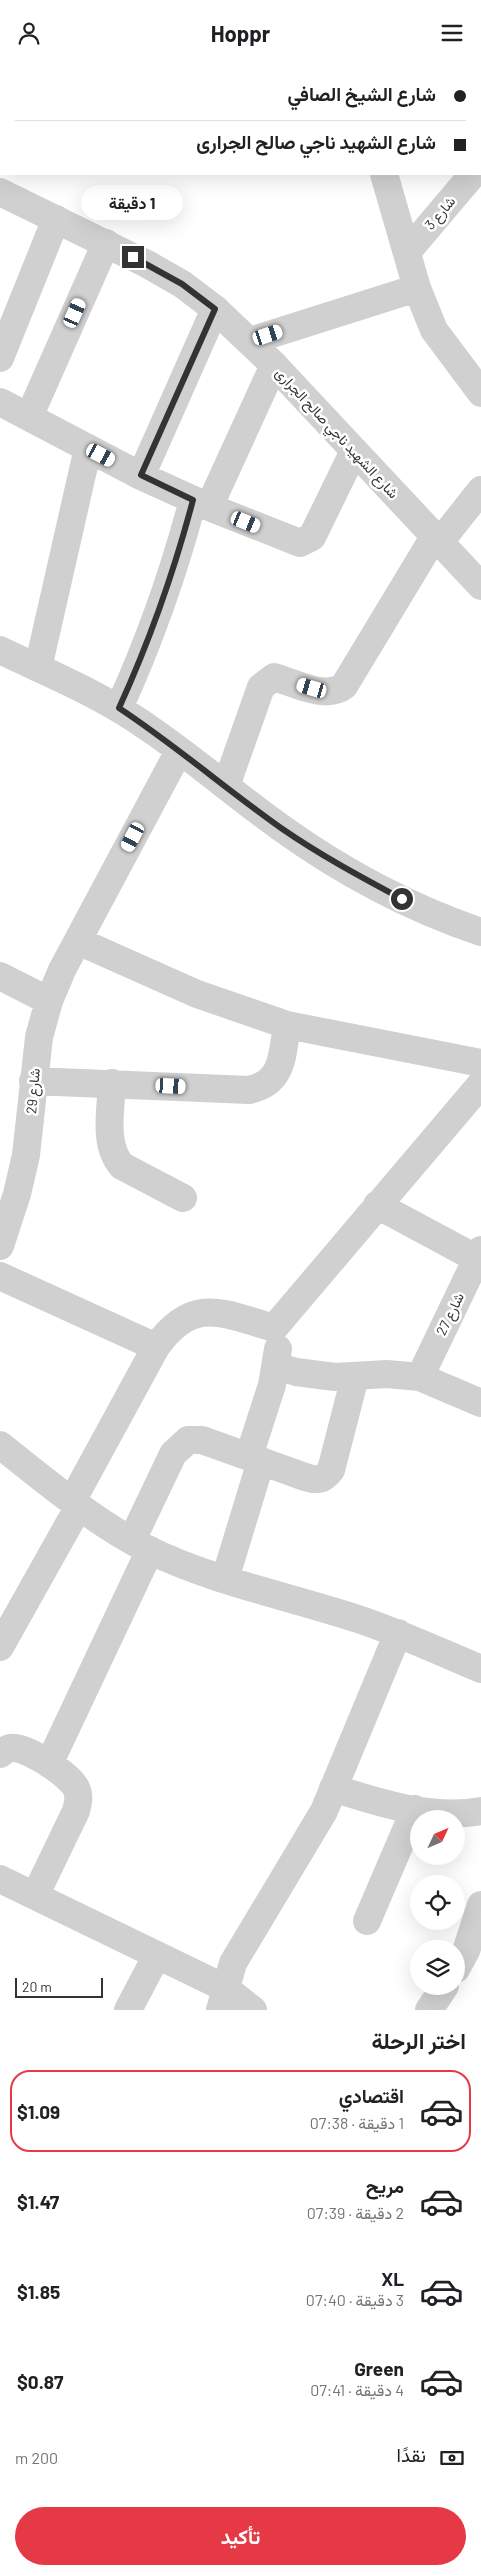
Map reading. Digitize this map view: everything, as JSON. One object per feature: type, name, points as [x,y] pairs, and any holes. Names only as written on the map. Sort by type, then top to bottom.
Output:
[{"type":"street","points":[[384,175],[417,288],[434,330],[481,393]]},
{"type":"street","name":"شارع 3","points":[[407,252],[472,175]]},
{"type":"street","name":"شارع الشهيد ناجي صالح الجرارى","points":[[0,192],[106,243],[182,284],[215,309],[274,365],[481,586]]},
{"type":"street","points":[[0,358],[56,219]]},
{"type":"street","points":[[29,417],[106,243]]},
{"type":"street","points":[[250,341],[417,288]]},
{"type":"street","points":[[141,475],[215,309]]},
{"type":"street","points":[[119,708],[143,655],[201,504],[274,365]]},
{"type":"street","points":[[0,402],[201,504],[300,543],[307,541],[316,530],[354,451]]},
{"type":"street","points":[[38,668],[88,447]]},
{"type":"street","points":[[226,786],[261,687],[274,677],[326,693],[337,691],[344,686],[436,540],[481,490]]},
{"type":"street","points":[[0,649],[119,708],[281,828],[340,867],[402,899],[481,932]]},
{"type":"street","name":"شارع 29","points":[[0,1246],[17,1194],[26,1155],[32,1081],[39,1037],[49,1001],[62,969],[179,751]]},
{"type":"street","points":[[78,941],[197,994],[287,1025],[481,1063]]},
{"type":"street","points":[[0,976],[49,1001]]},
{"type":"street","points":[[32,1081],[249,1090],[267,1084],[279,1069],[287,1025]]},
{"type":"street","points":[[112,1083],[111,1142],[115,1159],[122,1166],[183,1198]]},
{"type":"street","points":[[274,1328],[376,1205],[481,1084]]},
{"type":"street","points":[[376,1205],[479,1257]]},
{"type":"street","name":"شارع 27","points":[[420,1377],[479,1257]]},
{"type":"street","points":[[0,1276],[156,1347]]},
{"type":"street","points":[[0,1647],[156,1347],[169,1328],[184,1318],[201,1313],[219,1312],[274,1328]]},
{"type":"street","points":[[225,1579],[277,1366],[278,1349],[274,1328]]},
{"type":"street","points":[[277,1366],[315,1375],[355,1377],[387,1374],[420,1377],[481,1403]]},
{"type":"street","points":[[50,1764],[141,1545],[173,1454],[180,1445],[188,1440],[202,1440],[316,1480],[324,1478],[331,1470],[355,1377]]},
{"type":"street","points":[[0,1445],[76,1503],[141,1545],[225,1579],[398,1633],[481,1669]]},
{"type":"street","points":[[222,1999],[237,1956],[311,1835],[333,1788],[398,1633]]},
{"type":"street","points":[[0,1754],[11,1748],[19,1749],[50,1764],[72,1781],[79,1799],[35,1896]]},
{"type":"street","points":[[333,1788],[374,1802],[415,1809],[447,1812],[481,1811]]},
{"type":"street","points":[[367,1921],[415,1809]]},
{"type":"street","points":[[0,1879],[157,1955],[222,1999],[253,2010]]},
{"type":"street","points":[[465,1953],[476,1938],[481,1905]]},
{"type":"street","points":[[128,2010],[157,1955]]},
{"type":"street","points":[[429,2010],[439,1995]]},
{"type":"route","points":[[133,257],[182,284],[215,309],[141,475],[193,500],[179,553],[162,605],[143,655],[119,708],[148,727],[281,828],[340,867],[402,899]]}]
